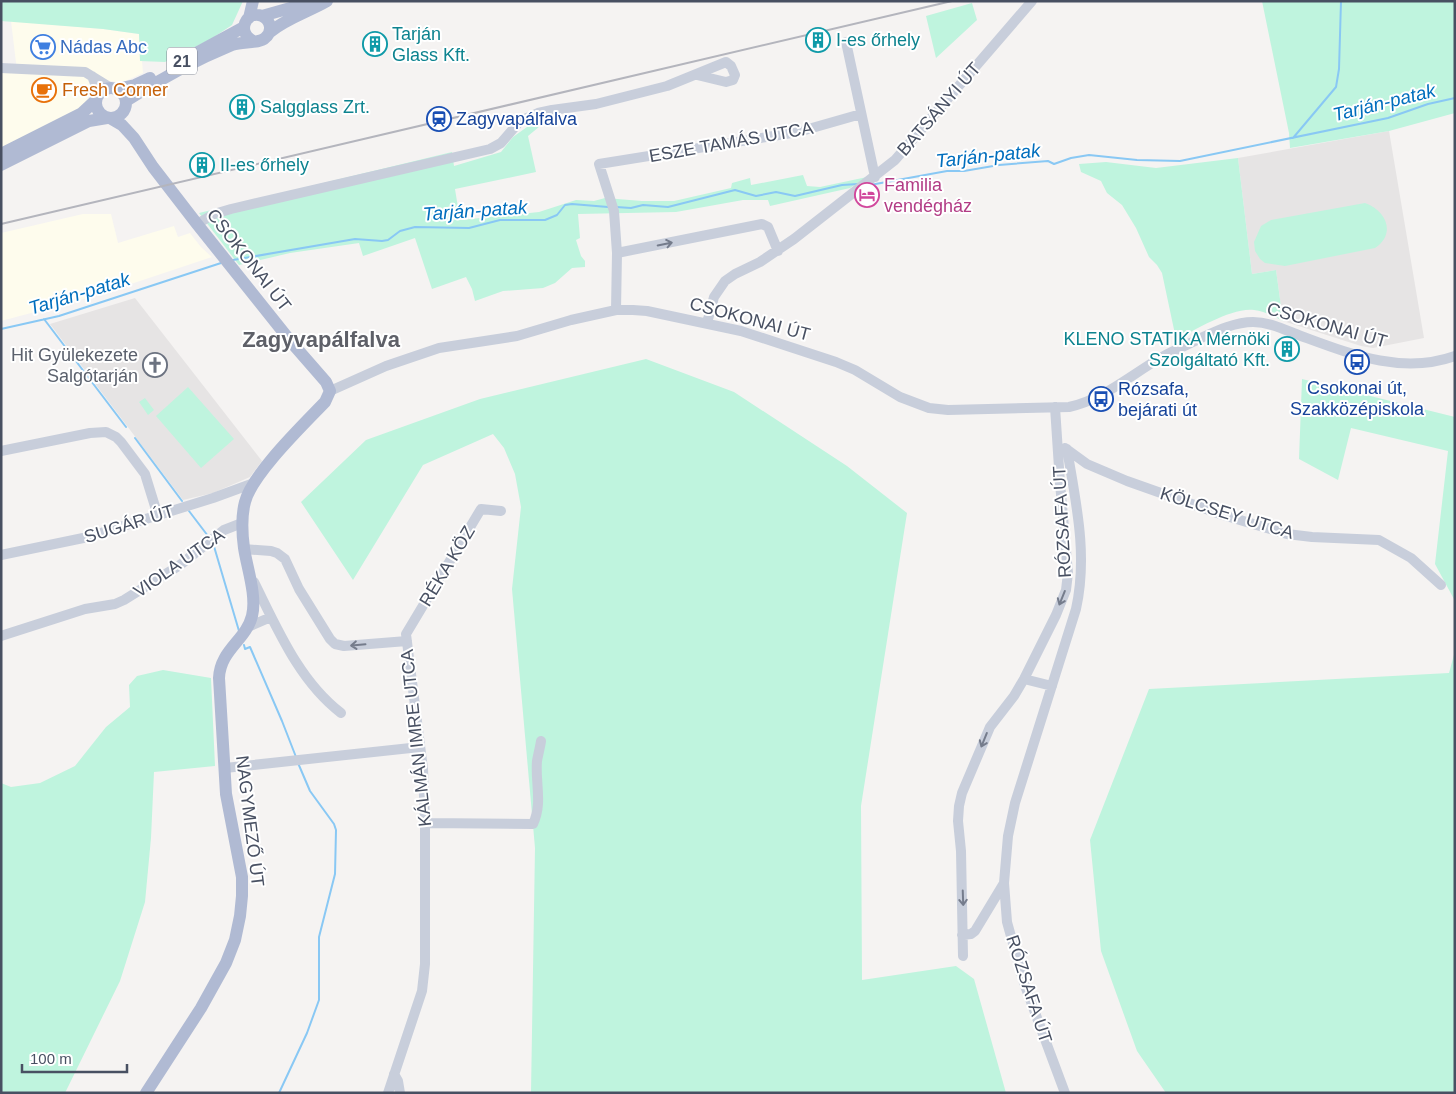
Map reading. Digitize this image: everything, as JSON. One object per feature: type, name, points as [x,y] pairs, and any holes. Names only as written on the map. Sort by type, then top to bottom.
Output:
[{"type":"main road","points":[[253,1],[254,19]]},
{"type":"main road","points":[[253,41],[246,35],[254,19],[258,1]]},
{"type":"main road","name":"21","points":[[1,154],[82,113],[104,90],[144,81],[254,19],[313,1]]},
{"type":"main road","name":"21","points":[[1,165],[89,121],[118,117],[125,106],[147,88],[233,44],[265,39],[281,22],[314,9],[327,1]]},
{"type":"main road","points":[[254,19],[269,24],[270,32]]},
{"type":"main road","points":[[114,88],[124,95],[125,106],[134,138]]},
{"type":"main road","points":[[97,97],[96,106],[99,112],[122,125],[134,138]]},
{"type":"main road","name":"CSOKONAI ÚT","points":[[134,138],[153,167],[197,224],[292,343],[326,382],[330,391]]},
{"type":"main road","name":"NAGYMEZŐ ÚT","points":[[146,1093],[218,979],[235,940],[242,896],[242,877],[226,794],[220,670],[226,655],[248,627],[253,608],[242,522],[245,500],[254,483],[288,442],[326,402],[330,391]]},
{"type":"street","name":"BATSÁNYI ÚT","points":[[707,323],[714,297],[725,281],[778,251],[895,160],[1032,1]]},
{"type":"street","points":[[846,42],[872,179]]},
{"type":"street","points":[[1,68],[85,72],[114,88]]},
{"type":"street","points":[[197,224],[214,214],[231,209],[495,147],[501,143],[520,121],[538,113],[596,104],[667,86],[697,75]]},
{"type":"street","points":[[91,76],[97,97]]},
{"type":"street","name":"ESZE TAMÁS UTCA","points":[[617,253],[613,208],[599,164],[798,132],[861,114]]},
{"type":"street","points":[[616,310],[617,253],[762,224],[768,227],[778,251]]},
{"type":"street","name":"CSOKONAI ÚT","points":[[330,391],[380,368],[424,352],[450,345],[493,341],[517,336],[571,320],[616,310],[647,311],[741,331],[836,362],[855,370],[900,397],[929,408],[948,410],[1078,405],[1100,395],[1163,356],[1213,332],[1250,322],[1268,324],[1371,360],[1397,363],[1422,362],[1455,356]]},
{"type":"street","name":"RÓZSAFA ÚT","points":[[1056,407],[1082,544],[1082,572],[1076,609],[1015,803],[1008,836],[1004,882],[1007,922],[1022,974],[1064,1093]]},
{"type":"street","points":[[1,451],[101,431],[109,433],[121,442],[142,469],[158,516]]},
{"type":"street","name":"RÓZSAFA ÚT","points":[[963,956],[959,806],[962,793],[990,728],[1024,679],[1066,590],[1068,573],[1063,448]]},
{"type":"street","name":"KÖLCSEY UTCA","points":[[1063,448],[1087,464],[1128,481],[1223,515],[1287,534],[1379,540],[1412,558],[1442,585]]},
{"type":"street","name":"SUGÁR ÚT","points":[[1,555],[88,537],[158,516],[254,483]]},
{"type":"street","name":"RÉKA KÖZ","points":[[407,641],[406,634],[481,510],[501,511]]},
{"type":"street","name":"VIOLA UTCA","points":[[1,636],[85,609],[115,604],[124,600],[180,565],[224,530],[242,522]]},
{"type":"street","name":"KÁLMÁN IMRE UTCA","points":[[244,549],[271,551],[285,559],[299,589],[335,644],[344,646],[407,641],[420,747],[425,823],[425,973],[422,991],[388,1093]]},
{"type":"street","name":"NAGYMEZŐ ÚT","points":[[249,573],[284,641],[311,684],[326,702],[341,713]]},
{"type":"street","name":"NAGYMEZŐ ÚT","points":[[248,627],[271,617]]},
{"type":"street","points":[[1024,679],[1052,686]]},
{"type":"street","points":[[425,823],[533,824],[537,817],[540,796],[537,762],[541,742]]},
{"type":"street","points":[[225,768],[420,747]]},
{"type":"street","name":"RÓZSAFA ÚT","points":[[962,936],[975,931],[1004,882]]},
{"type":"street","points":[[394,1074],[398,1081],[400,1093]]},
{"type":"shaded area","points":[[11,21],[139,34],[140,61],[142,61],[143,73],[121,83],[111,81],[91,92],[86,102],[80,108],[1,148],[1,71],[17,71]]},
{"type":"shaded area","points":[[1389,131],[1424,338],[1373,348],[1361,346],[1283,321],[1276,270],[1252,274],[1238,158]]},
{"type":"shaded area","points":[[83,214],[111,214],[118,243],[174,226],[178,237],[190,233],[212,257],[95,296],[1,321],[1,233]]},
{"type":"shaded area","points":[[135,298],[262,461],[250,477],[213,493],[183,500],[50,324]]},
{"type":"green space","points":[[1,1],[243,1],[232,25],[211,39],[165,62],[140,61],[139,34],[103,29],[1,21]]},
{"type":"green space","points":[[1262,1],[1455,1],[1455,113],[1389,131],[1290,148],[1289,133]]},
{"type":"green space","points":[[972,3],[977,20],[936,58],[926,16]]},
{"type":"green space","points":[[545,122],[528,136],[536,172],[455,189],[460,220],[539,212],[576,200],[594,201],[605,198],[674,201],[731,188],[732,183],[750,178],[751,185],[803,175],[807,186],[820,187],[867,177],[850,188],[770,206],[768,200],[743,200],[676,212],[578,214],[580,238],[576,240],[581,256],[585,261],[585,267],[572,268],[555,283],[543,288],[503,291],[475,301],[466,277],[432,289],[415,238],[363,256],[359,243],[290,253],[239,265],[199,213],[452,152],[454,166],[501,152],[513,137],[527,127]]},
{"type":"green space","points":[[1238,158],[1252,274],[1276,270],[1283,321],[1269,314],[1245,310],[1225,315],[1176,339],[1162,273],[1149,257],[1136,228],[1122,205],[1107,193],[1101,181],[1081,172],[1079,164],[1106,162],[1156,168]]},
{"type":"green space","points":[[1365,203],[1379,211],[1386,223],[1387,230],[1385,236],[1382,242],[1375,248],[1285,266],[1265,263],[1255,251],[1254,242],[1261,226],[1271,220]]},
{"type":"green space","points":[[646,359],[734,392],[847,466],[907,513],[861,806],[862,980],[956,966],[974,979],[1006,1093],[531,1093],[535,848],[512,589],[521,507],[515,474],[504,448],[493,434],[423,465],[353,580],[301,502],[366,440],[480,399]]},
{"type":"green space","points":[[1302,379],[1455,417],[1455,601],[1435,564],[1448,451],[1351,428],[1338,480],[1299,459]]},
{"type":"green space","points":[[188,387],[234,439],[201,468],[156,416]]},
{"type":"green space","points":[[145,398],[154,410],[148,415],[139,402]]},
{"type":"green space","points":[[1455,651],[1455,1093],[1166,1093],[1137,1051],[1101,951],[1090,840],[1149,689],[1449,673]]},
{"type":"green space","points":[[163,670],[211,678],[215,766],[154,772],[151,838],[145,902],[120,981],[65,1093],[1,1093],[1,783],[11,787],[40,783],[75,766],[106,727],[130,707],[129,685],[137,676]]},
{"type":"waterway","points":[[1293,138],[1336,87],[1339,69],[1341,1]]},
{"type":"waterway","name":"Tarján-patak","points":[[870,185],[947,171],[964,171],[999,165],[1048,161],[1054,164],[1071,158],[1089,155],[1137,160],[1180,161],[1388,118],[1428,104],[1455,98]]},
{"type":"waterway","name":"Tarján-patak","points":[[616,207],[631,208],[643,205],[668,207],[735,190],[756,196],[776,192],[795,196],[842,185],[858,184]]},
{"type":"waterway","name":"Tarján-patak","points":[[233,260],[355,239],[388,240],[400,231],[415,227],[469,228],[500,220],[545,220],[557,215],[565,205],[572,204],[608,207]]},
{"type":"waterway","name":"Tarján-patak","points":[[1,329],[59,316],[221,263]]},
{"type":"waterway","points":[[44,319],[126,427]]},
{"type":"waterway","points":[[135,438],[182,501]]},
{"type":"waterway","points":[[189,511],[208,536]]},
{"type":"waterway","points":[[213,543],[239,631]]},
{"type":"waterway","points":[[244,645],[245,649],[250,647],[296,757]]},
{"type":"waterway","points":[[279,1093],[307,1033],[319,1000],[319,937],[335,874],[336,830],[334,824],[310,791],[298,763]]},
{"type":"railway","points":[[1,224],[952,1]]},
{"type":"place","name":"I-es őrhely","points":[[818,40]]},
{"type":"place","name":"Tarján Glass Kft.","points":[[375,44]]},
{"type":"place","name":"Nádas Abc","points":[[43,47]]},
{"type":"place","name":"Fresh Corner","points":[[44,90]]},
{"type":"place","name":"Salgglass Zrt.","points":[[242,107]]},
{"type":"place","name":"Zagyvapálfalva","points":[[439,119]]},
{"type":"place","name":"II-es őrhely","points":[[202,165]]},
{"type":"place","name":"Familia vendégház","points":[[867,195]]},
{"type":"place","name":"KLENO STATIKA Mérnöki Szolgáltató Kft.","points":[[1287,349]]},
{"type":"place","name":"Csokonai út, Szakközépiskola","points":[[1357,362]]},
{"type":"place","name":"Hit Gyülekezete Salgótarján","points":[[155,365]]},
{"type":"place","name":"Rózsafa, bejárati út","points":[[1101,399]]},
{"type":"district","name":"Zagyvapálfalva","points":[[321,339]]}]
